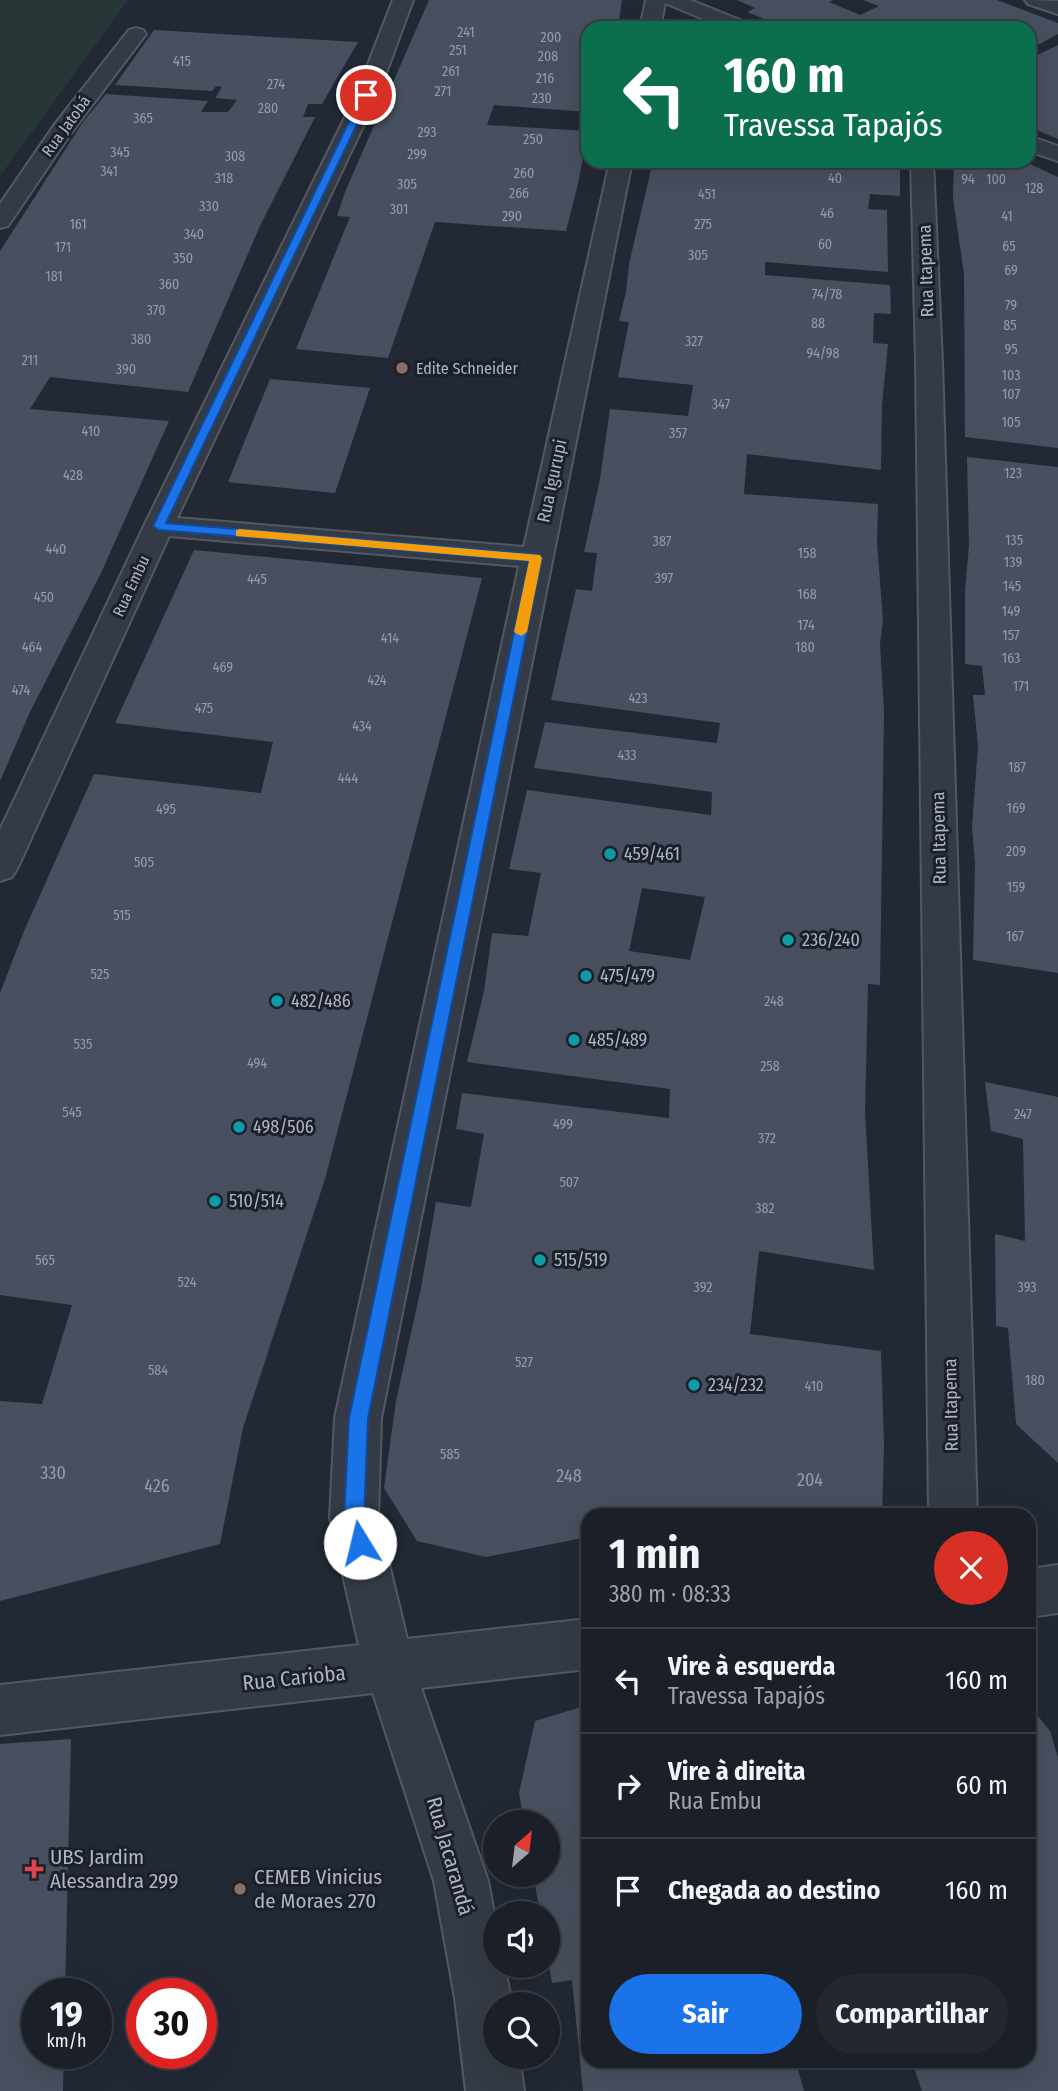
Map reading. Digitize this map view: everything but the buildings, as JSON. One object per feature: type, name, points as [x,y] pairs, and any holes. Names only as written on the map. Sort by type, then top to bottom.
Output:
[{"type":"street","name":"Rua Embu","points":[[0,867],[159,526],[366,95],[403,0]]},
{"type":"street","points":[[652,21],[656,0]]},
{"type":"street","points":[[673,0],[726,21]]},
{"type":"street","points":[[1035,0],[1058,8]]},
{"type":"street","name":"Rua Jatobá","points":[[0,221],[63,129],[136,34]]},
{"type":"street","points":[[1036,146],[1058,154]]},
{"type":"street","name":"Rua Igurupi","points":[[389,1667],[354,1518],[358,1418],[620,168]]},
{"type":"street","name":"Rua Itapema","points":[[922,168],[929,361],[953,1508]]},
{"type":"street","points":[[159,526],[536,558]]},
{"type":"street","points":[[1036,1592],[1058,1589]]},
{"type":"street","name":"Rua Carioba","points":[[0,1710],[581,1645]]},
{"type":"street","name":"Rua Jacarandá","points":[[389,1667],[461,1881],[483,1998],[495,2091]]},
{"type":"shaded area","points":[[0,0],[128,0],[0,176]]},
{"type":"slow traffic","points":[[240,533],[536,558],[521,632]]},
{"type":"place","name":"Edite Schneider","points":[[402,368]]},
{"type":"place","name":"459/461","points":[[610,854]]},
{"type":"place","name":"236/240","points":[[788,940]]},
{"type":"place","name":"475/479","points":[[586,976]]},
{"type":"place","name":"482/486","points":[[277,1001]]},
{"type":"place","name":"485/489","points":[[574,1040]]},
{"type":"place","name":"498/506","points":[[239,1127]]},
{"type":"place","name":"510/514","points":[[215,1201]]},
{"type":"place","name":"515/519","points":[[540,1260]]},
{"type":"place","name":"234/232","points":[[694,1385]]},
{"type":"place","name":"UBS Jardim Alessandra 299","points":[[34,1869]]},
{"type":"place","name":"CEMEB Vinicius de Moraes 270","points":[[240,1889]]},
{"type":"route","points":[[360,1543],[354,1518],[358,1418],[536,558],[159,526],[366,95]]}]
